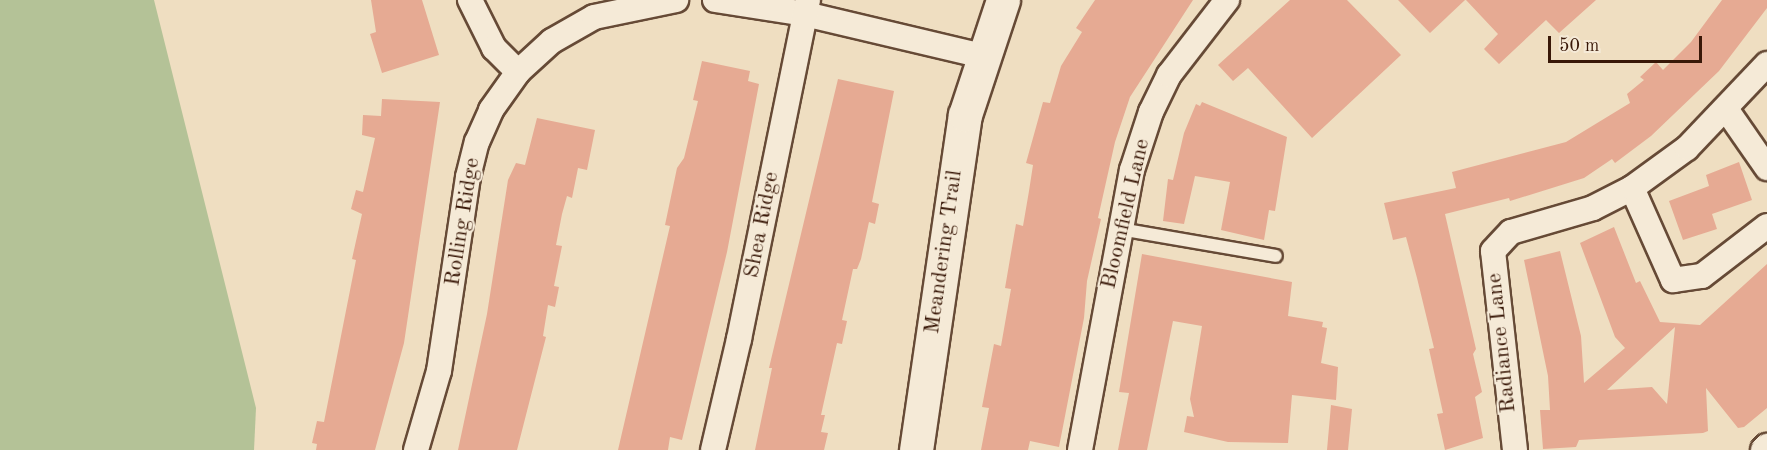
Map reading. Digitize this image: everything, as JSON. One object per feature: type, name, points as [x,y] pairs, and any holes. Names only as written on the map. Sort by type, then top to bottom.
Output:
[{"type":"street","points":[[470,0],[494,48],[518,72]]},
{"type":"street","name":"Rolling Ridge","points":[[416,450],[440,371],[477,142],[491,110],[518,72],[552,41],[594,17],[676,0]]},
{"type":"street","points":[[716,0],[806,7],[983,56]]},
{"type":"street","name":"Meandering Trail","points":[[916,450],[953,183],[965,115],[1003,0]]},
{"type":"street","name":"Bloomfield Lane","points":[[1080,450],[1132,170],[1151,112],[1169,75],[1227,0]]},
{"type":"street","name":"Shea Ridge","points":[[713,450],[740,339],[806,7]]},
{"type":"street","name":"Radiance Lane","points":[[1515,450],[1494,251],[1511,232],[1593,208],[1632,188],[1687,148],[1767,64]]},
{"type":"street","points":[[1726,109],[1767,168]]},
{"type":"street","points":[[1632,188],[1673,280],[1702,276],[1767,226]]},
{"type":"street","points":[[1763,450],[1767,446]]},
{"type":"lane","points":[[1120,229],[1276,256]]},
{"type":"green space","points":[[0,0],[154,0],[256,408],[254,450],[0,450]]},
{"type":"building","points":[[371,0],[422,0],[439,55],[382,73],[370,34],[376,32]]},
{"type":"building","points":[[1095,0],[1193,0],[1130,97],[1115,142],[1098,218],[1101,219],[1087,281],[1084,318],[1059,447],[1030,441],[1028,450],[981,450],[989,408],[982,407],[994,344],[1001,346],[1011,289],[1005,288],[1016,224],[1023,226],[1029,191],[1033,165],[1026,163],[1043,102],[1050,103],[1061,66],[1082,32],[1076,28]]},
{"type":"building","points":[[1290,0],[1347,0],[1401,55],[1312,138],[1248,68],[1233,81],[1218,65]]},
{"type":"building","points":[[1398,0],[1465,0],[1430,33]]},
{"type":"building","points":[[1466,0],[1596,0],[1559,33],[1546,20],[1499,64],[1484,49],[1498,34]]},
{"type":"building","points":[[1722,0],[1767,0],[1767,8],[1719,71],[1651,136],[1615,163],[1612,159],[1584,178],[1510,201],[1509,198],[1445,214],[1476,349],[1473,354],[1482,392],[1475,397],[1483,438],[1445,450],[1437,414],[1443,413],[1429,349],[1434,348],[1417,278],[1406,237],[1393,240],[1384,203],[1456,188],[1452,172],[1566,142],[1630,103],[1627,94],[1644,80],[1640,77],[1656,62],[1663,70],[1691,42]]},
{"type":"building","points":[[702,61],[750,71],[748,81],[759,84],[727,252],[682,440],[670,437],[668,450],[618,450],[670,226],[665,225],[677,168],[684,158],[698,101],[693,100]]},
{"type":"building","points":[[838,79],[894,91],[872,202],[879,204],[875,224],[869,222],[861,259],[857,269],[853,269],[842,320],[847,321],[842,344],[837,343],[821,415],[825,415],[821,432],[828,433],[824,450],[755,450],[772,368],[769,368]]},
{"type":"building","points":[[382,99],[440,102],[404,343],[375,450],[316,450],[317,444],[312,443],[317,421],[324,422],[356,260],[352,259],[362,214],[351,209],[356,190],[363,192],[375,138],[362,135],[363,115],[381,116]]},
{"type":"building","points":[[1202,102],[1287,137],[1275,211],[1269,210],[1264,240],[1221,230],[1230,182],[1195,176],[1184,224],[1163,221],[1168,179],[1173,180],[1184,133],[1196,104],[1200,106]]},
{"type":"building","points":[[537,118],[595,130],[587,170],[578,168],[572,198],[567,196],[562,214],[556,245],[562,246],[554,286],[559,287],[555,307],[548,305],[543,336],[546,337],[517,450],[458,450],[487,314],[508,180],[516,163],[525,165]]},
{"type":"building","points":[[1739,162],[1752,200],[1712,214],[1717,229],[1683,240],[1669,201],[1709,186],[1706,175]]},
{"type":"building","points":[[1614,227],[1636,283],[1640,281],[1660,322],[1700,325],[1767,264],[1767,408],[1744,427],[1738,428],[1706,388],[1708,431],[1703,433],[1579,440],[1576,447],[1543,449],[1540,410],[1550,410],[1548,376],[1524,260],[1560,251],[1581,336],[1584,383],[1625,348],[1615,337],[1580,243]],"holes":[[[1675,327],[1667,404],[1652,387],[1607,390]]]},
{"type":"building","points":[[1142,254],[1292,282],[1288,316],[1323,322],[1322,327],[1327,328],[1321,363],[1338,367],[1336,400],[1292,395],[1288,443],[1228,442],[1184,432],[1187,416],[1194,417],[1190,399],[1202,326],[1173,321],[1147,450],[1118,450],[1129,393],[1119,392]]},
{"type":"building","points":[[1331,405],[1352,409],[1348,450],[1327,450]]}]
